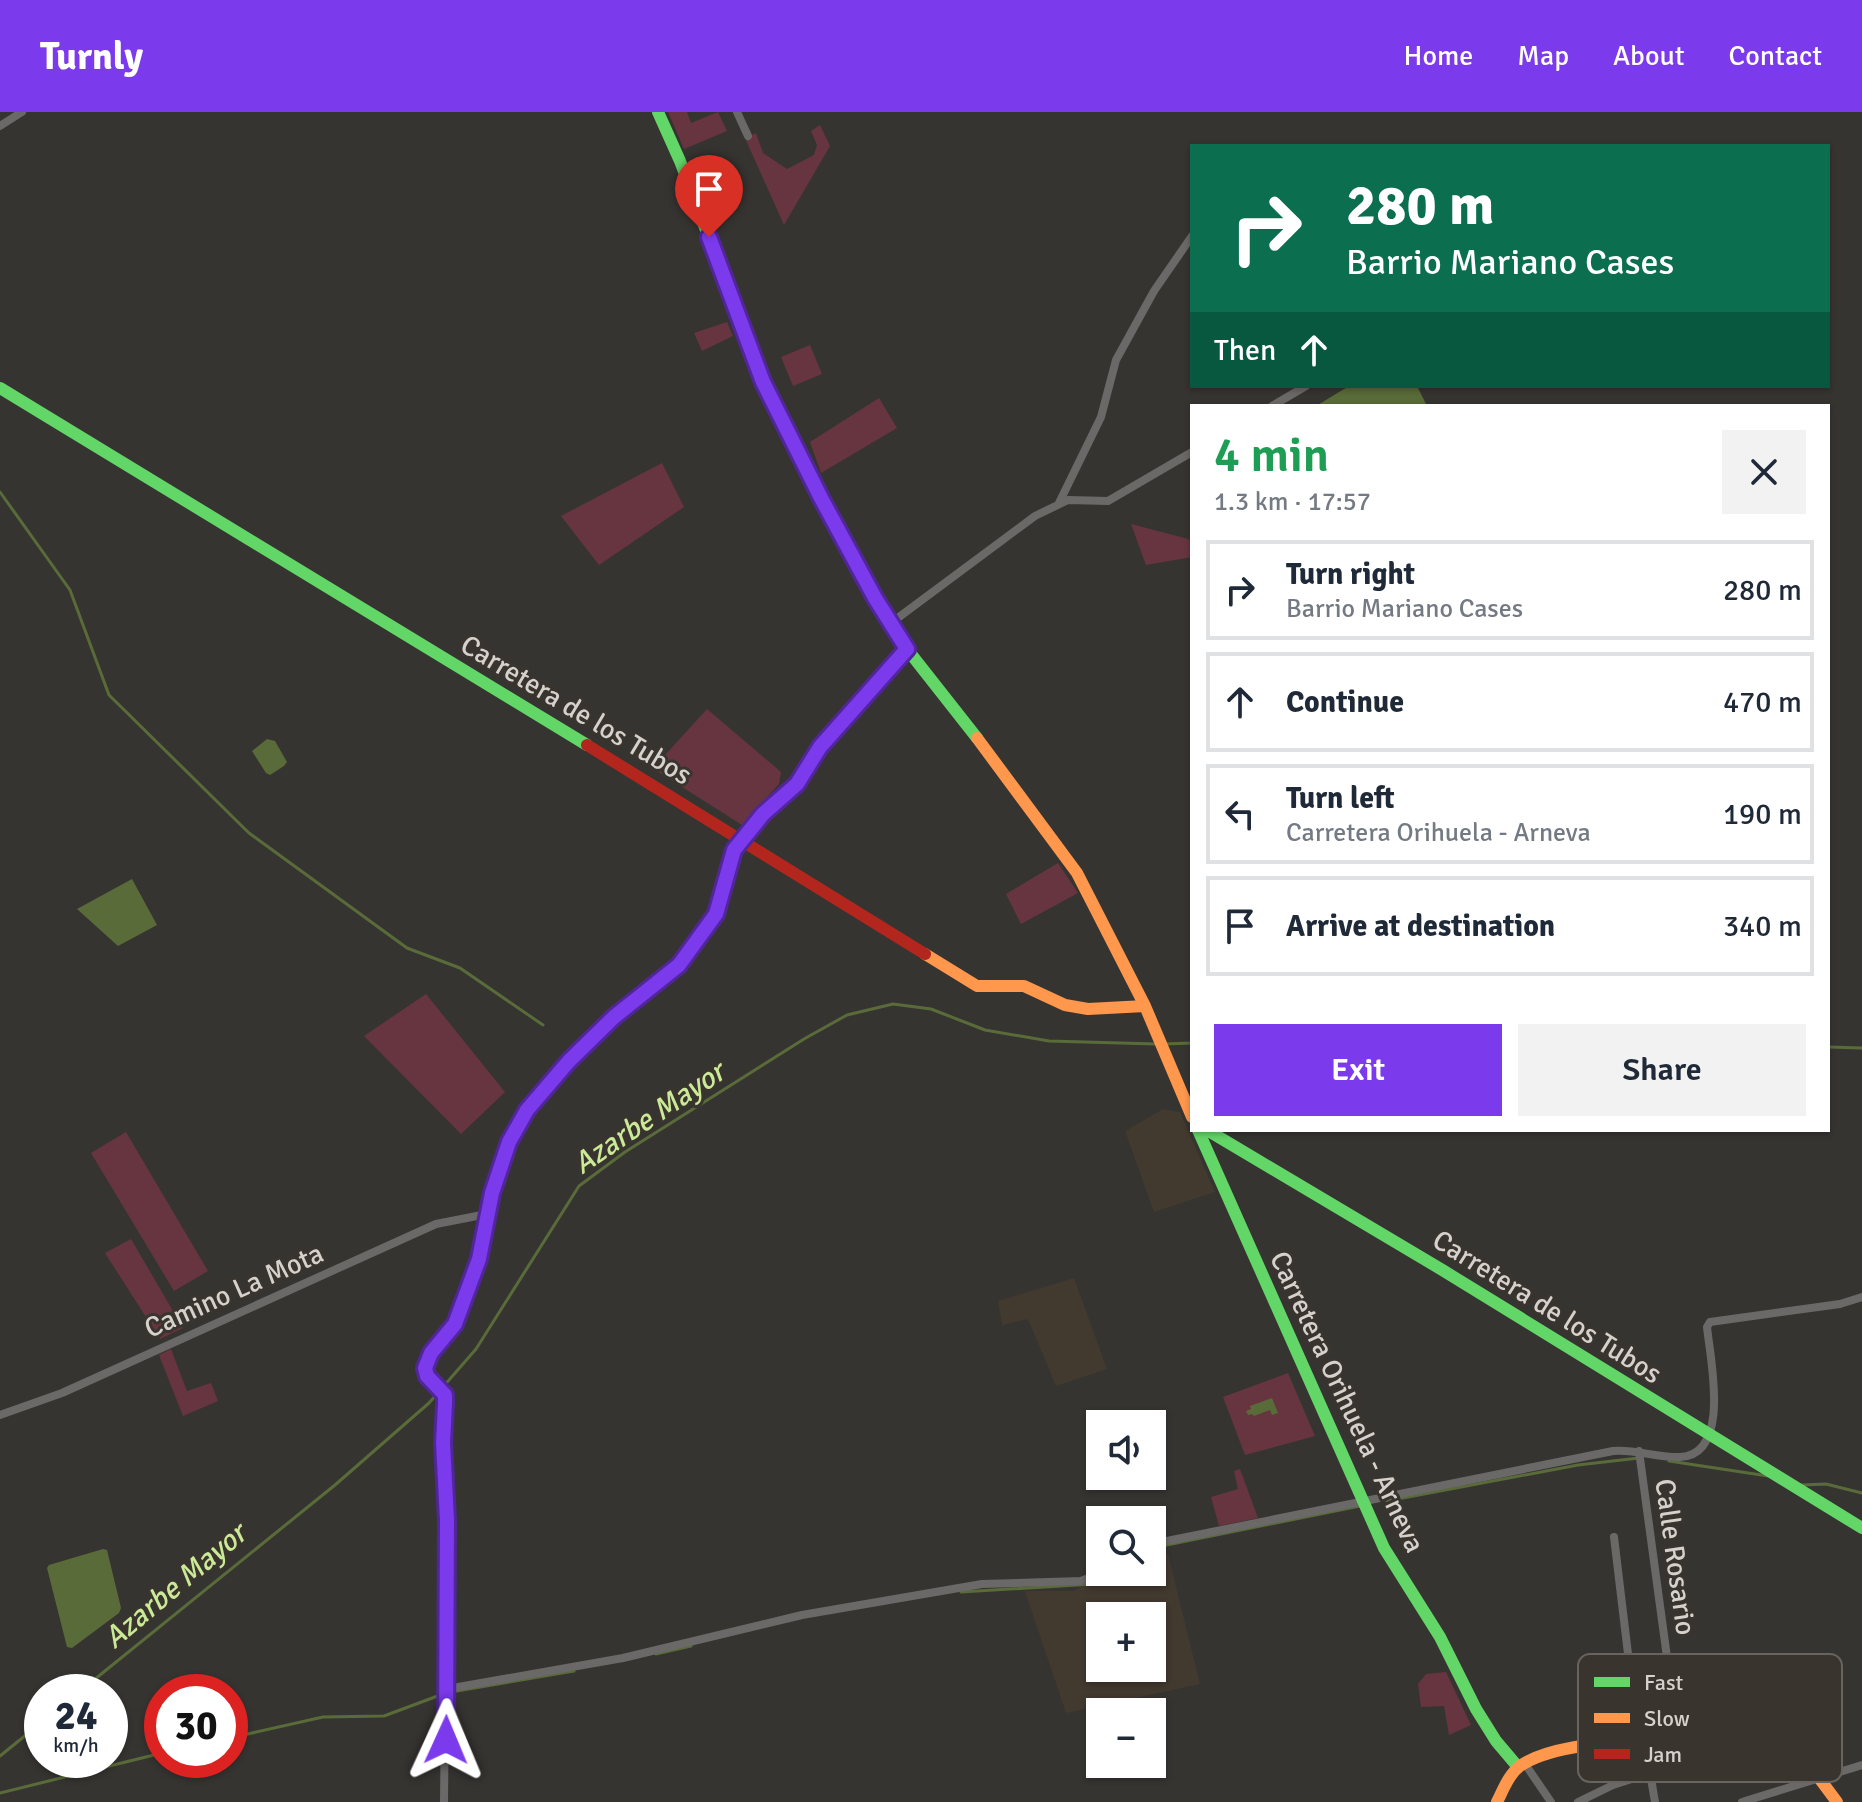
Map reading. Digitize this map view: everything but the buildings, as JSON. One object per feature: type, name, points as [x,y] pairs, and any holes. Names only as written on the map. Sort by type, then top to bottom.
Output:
[{"type":"main road","points":[[658,112],[680,161],[763,382],[808,476],[907,649],[1077,873],[1145,1006],[1190,1112]]},
{"type":"main road","name":"Carretera de los Tubos","points":[[0,388],[977,986],[1024,986],[1065,1005],[1088,1009],[1145,1006]]},
{"type":"main road","name":"Carretera Orihuela - Arneva","points":[[1199,1132],[1384,1548],[1440,1637],[1476,1709],[1496,1741],[1522,1766]]},
{"type":"main road","name":"Carretera de los Tubos","points":[[1210,1132],[1862,1528]]},
{"type":"main road","points":[[1497,1802],[1522,1766],[1551,1753],[1578,1748]]},
{"type":"main road","points":[[1820,1782],[1837,1802]]},
{"type":"street","points":[[0,126],[22,112]]},
{"type":"street","points":[[737,112],[748,136]]},
{"type":"street","points":[[1059,503],[1101,417],[1116,360],[1154,291],[1190,239]]},
{"type":"street","points":[[1276,404],[1303,388]]},
{"type":"street","points":[[891,623],[1035,516],[1059,503],[1080,499],[1108,501],[1190,453]]},
{"type":"street","points":[[444,1802],[447,1689],[445,1395],[427,1376],[425,1368],[427,1360],[455,1324],[479,1259],[487,1214],[509,1142],[527,1110],[569,1061],[614,1017],[679,965],[716,914],[734,850],[763,814],[797,784],[820,747],[907,649]]},
{"type":"street","name":"Camino La Mota","points":[[0,1415],[62,1393],[436,1224],[487,1214]]},
{"type":"street","points":[[1166,1541],[1364,1504],[1613,1451],[1687,1456],[1697,1452],[1716,1416],[1707,1327],[1710,1322],[1840,1304],[1862,1297]]},
{"type":"street","name":"Calle Rosario","points":[[1639,1451],[1667,1654]]},
{"type":"street","points":[[1614,1537],[1628,1654]]},
{"type":"street","points":[[447,1689],[623,1658],[802,1615],[905,1597],[982,1584],[1086,1579]]},
{"type":"street","points":[[1842,1771],[1862,1765]]},
{"type":"street","points":[[1522,1766],[1551,1802]]},
{"type":"street","points":[[1578,1802],[1619,1782]]},
{"type":"street","points":[[1742,1802],[1808,1782]]},
{"type":"street","points":[[1644,1802],[1654,1800]]},
{"type":"shaded area","points":[[668,112],[687,112],[691,123],[718,112],[727,131],[684,149]]},
{"type":"shaded area","points":[[820,125],[830,146],[784,225],[745,138],[756,133],[763,153],[787,169],[814,155],[817,145],[811,131]]},
{"type":"shaded area","points":[[727,322],[733,336],[702,351],[694,333]]},
{"type":"shaded area","points":[[810,345],[822,374],[793,386],[781,357]]},
{"type":"shaded area","points":[[1346,388],[1418,388],[1426,404],[1319,404]]},
{"type":"shaded area","points":[[879,398],[897,428],[821,473],[810,442]]},
{"type":"shaded area","points":[[662,463],[684,507],[599,565],[561,516]]},
{"type":"shaded area","points":[[1131,524],[1190,539],[1190,557],[1146,565]]},
{"type":"shaded area","points":[[707,709],[781,772],[779,784],[742,825],[657,771],[656,765]]},
{"type":"shaded area","points":[[267,739],[275,741],[287,762],[270,775],[252,751]]},
{"type":"shaded area","points":[[1058,863],[1078,893],[1021,924],[1006,894]]},
{"type":"shaded area","points":[[132,879],[157,925],[118,946],[77,909]]},
{"type":"shaded area","points":[[426,994],[505,1092],[461,1134],[364,1036]]},
{"type":"shaded area","points":[[1163,1109],[1180,1112],[1215,1192],[1154,1212],[1125,1131]]},
{"type":"shaded area","points":[[126,1132],[208,1271],[174,1291],[91,1153]]},
{"type":"shaded area","points":[[131,1239],[183,1328],[160,1339],[105,1253]]},
{"type":"shaded area","points":[[1074,1278],[1107,1369],[1056,1386],[1028,1319],[1002,1325],[998,1301]]},
{"type":"shaded area","points":[[171,1349],[187,1391],[211,1383],[218,1401],[183,1416],[159,1355]]},
{"type":"shaded area","points":[[1288,1373],[1315,1436],[1245,1455],[1223,1397]]},
{"type":"shaded area","points":[[1272,1398],[1278,1413],[1272,1415],[1270,1410],[1248,1415],[1246,1411],[1251,1409],[1250,1406]]},
{"type":"shaded area","points":[[1240,1469],[1258,1518],[1219,1526],[1211,1497],[1238,1489],[1234,1471]]},
{"type":"shaded area","points":[[107,1550],[121,1608],[119,1613],[72,1648],[67,1647],[47,1568]]},
{"type":"shaded area","points":[[1168,1554],[1200,1684],[1135,1698],[1086,1698],[1086,1709],[1066,1713],[1025,1591],[1073,1591],[1086,1585],[1166,1586]]},
{"type":"shaded area","points":[[1446,1672],[1471,1725],[1449,1735],[1444,1706],[1421,1707],[1418,1684],[1426,1674]]},
{"type":"waterway","points":[[0,492],[70,590],[109,695],[249,833],[407,948],[460,968],[543,1025]]},
{"type":"waterway","name":"Azarbe Mayor","points":[[101,1674],[335,1485],[429,1403],[476,1349],[579,1186],[625,1152],[804,1039],[847,1015],[893,1004],[931,1009],[985,1030],[1049,1041],[1156,1044]]},
{"type":"waterway","name":"Azarbe Mayor","points":[[1164,1044],[1190,1043]]},
{"type":"waterway","name":"Azarbe Mayor","points":[[1830,1047],[1862,1048]]},
{"type":"waterway","points":[[1387,1501],[1578,1465],[1639,1458]]},
{"type":"waterway","points":[[1669,1461],[1768,1476]]},
{"type":"waterway","points":[[1802,1485],[1826,1484],[1862,1493]]},
{"type":"waterway","points":[[1166,1545],[1360,1506]]},
{"type":"waterway","points":[[961,1592],[1086,1584]]},
{"type":"waterway","points":[[656,1654],[691,1646]]},
{"type":"waterway","points":[[451,1692],[574,1671]]},
{"type":"waterway","points":[[248,1734],[323,1717],[384,1716],[443,1694]]},
{"type":"waterway","name":"Azarbe Mayor","points":[[0,1756],[24,1737]]},
{"type":"waterway","points":[[0,1793],[144,1757]]},
{"type":"traffic: fast","points":[[658,112],[680,161],[763,382],[808,476],[875,598],[907,649],[977,738]]},
{"type":"traffic: fast","points":[[0,388],[587,745]]},
{"type":"traffic: fast","points":[[1199,1132],[1384,1548],[1440,1637],[1476,1709],[1496,1741],[1518,1767]]},
{"type":"traffic: fast","points":[[1210,1132],[1444,1271],[1862,1528]]},
{"type":"traffic: slow","points":[[977,738],[1077,873],[1145,1006],[1190,1112]]},
{"type":"traffic: slow","points":[[925,954],[977,986],[1024,986],[1065,1005],[1088,1009],[1145,1006]]},
{"type":"traffic: slow","points":[[1497,1802],[1509,1778],[1520,1766],[1542,1755],[1578,1747]]},
{"type":"traffic: slow","points":[[1822,1782],[1837,1802]]},
{"type":"traffic: jam","points":[[587,745],[925,954]]},
{"type":"route","points":[[446,1740],[445,1395],[427,1376],[425,1368],[431,1353],[455,1324],[479,1259],[492,1193],[509,1142],[527,1110],[569,1061],[614,1017],[679,965],[712,923],[734,850],[763,814],[797,784],[820,747],[907,649],[875,598],[808,476],[763,382],[709,237]]}]
